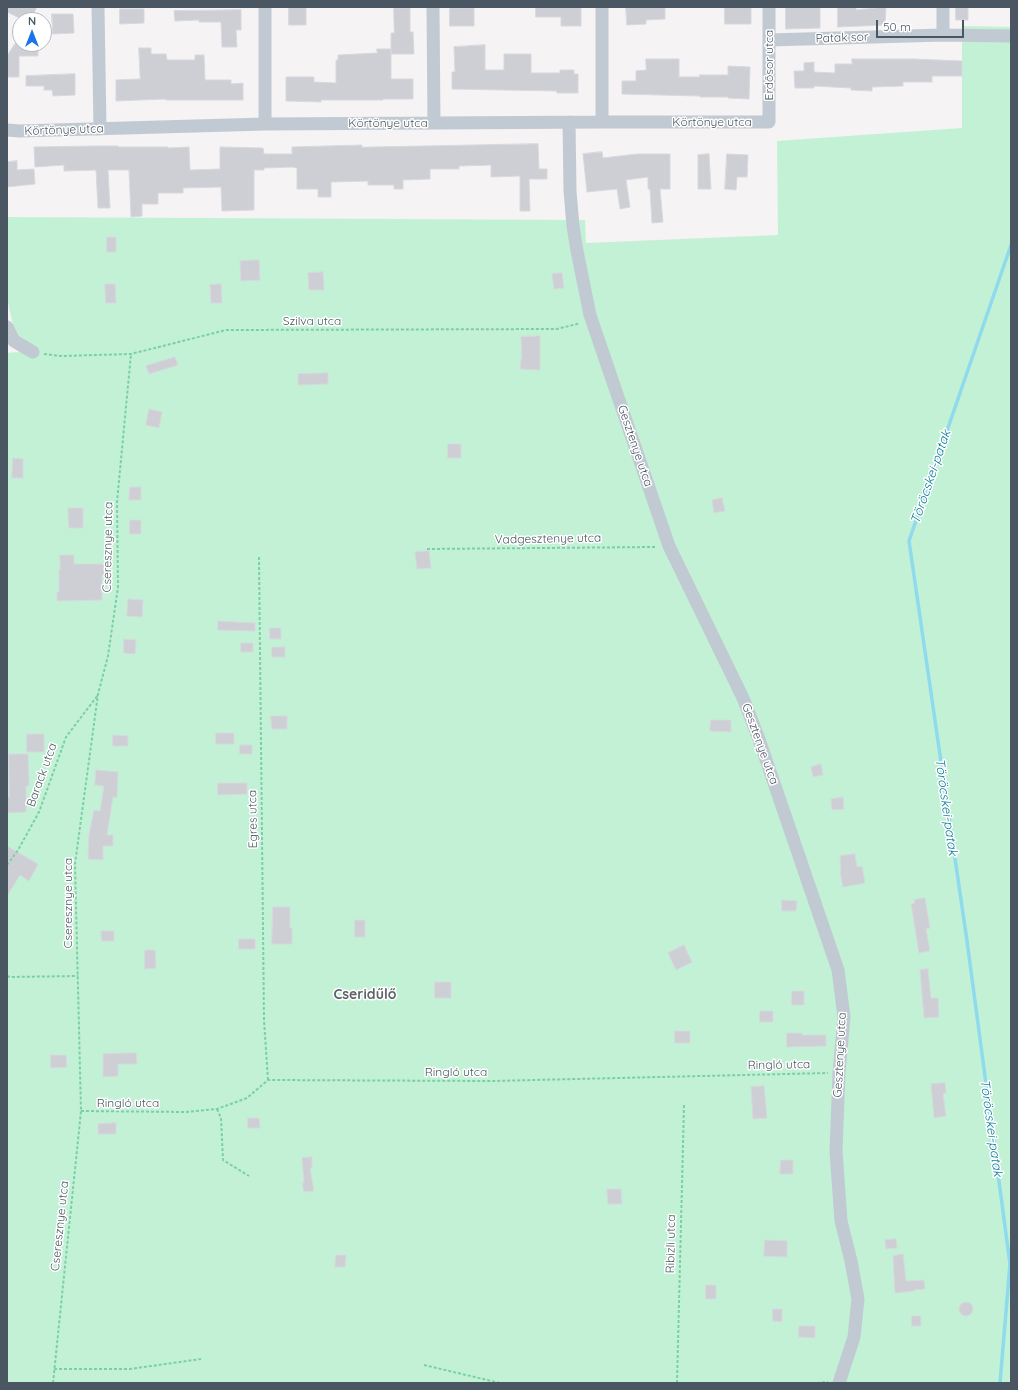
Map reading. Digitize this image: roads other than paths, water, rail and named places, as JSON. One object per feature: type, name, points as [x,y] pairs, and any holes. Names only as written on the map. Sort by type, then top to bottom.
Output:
[{"type":"street","points":[[98,7],[100,129]]},
{"type":"street","points":[[265,7],[265,124]]},
{"type":"street","points":[[433,7],[434,123]]},
{"type":"street","points":[[602,7],[602,122]]},
{"type":"street","name":"Erdősor utca","points":[[769,7],[769,122]]},
{"type":"street","points":[[943,7],[943,35]]},
{"type":"street","name":"Patak sor","points":[[769,40],[943,35],[1011,36]]},
{"type":"street","name":"Gesztenye utca","points":[[569,122],[570,191],[573,226],[590,314],[669,546],[743,698],[762,746],[838,970],[844,1017],[839,1073],[836,1151],[841,1221],[851,1261],[858,1299],[854,1337],[838,1383]]},
{"type":"street","name":"Körtönye utca","points":[[7,130],[20,131],[265,124],[769,122]]},
{"type":"street","points":[[7,327],[14,341],[33,352]]},
{"type":"waterway","name":"Töröcskei-patak","points":[[1000,1383],[1010,1264],[967,941],[909,541],[1011,245]]},
{"type":"district","name":"Cseridűlő","points":[[365,995]]}]
